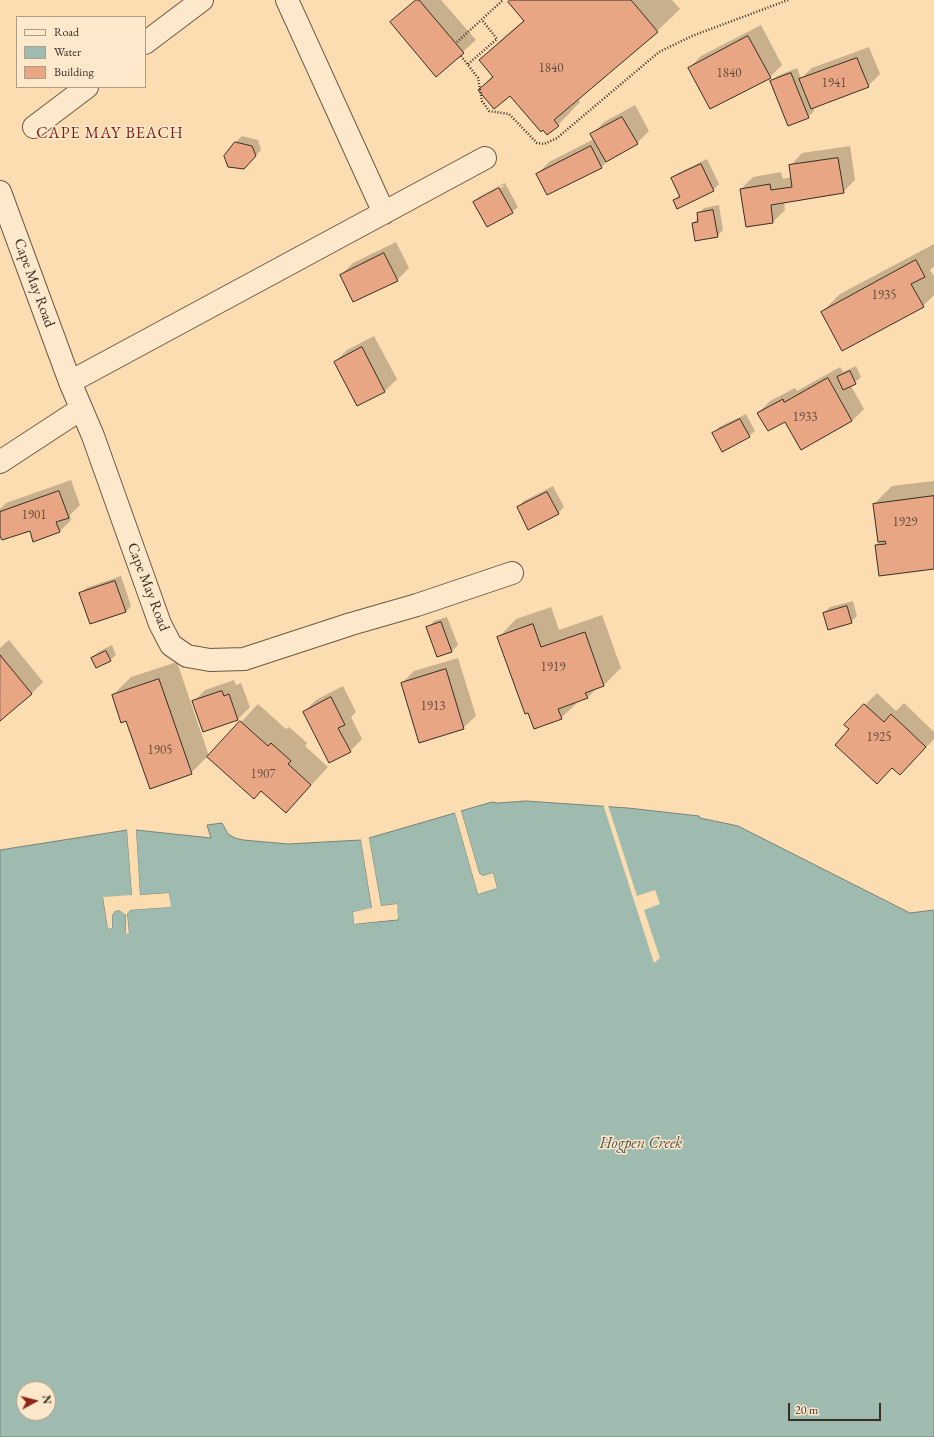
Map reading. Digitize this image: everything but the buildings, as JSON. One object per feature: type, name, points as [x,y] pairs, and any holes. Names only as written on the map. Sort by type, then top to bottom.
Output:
[{"type":"street","points":[[146,42],[202,0]]},
{"type":"street","points":[[287,0],[384,213]]},
{"type":"street","points":[[34,127],[86,88]]},
{"type":"street","points":[[70,382],[486,158]]},
{"type":"street","name":"Cape May Road","points":[[0,192],[70,382],[93,436],[160,624],[171,645],[186,656],[210,660],[244,660],[351,624],[417,605],[512,573]]},
{"type":"street","points":[[0,462],[81,409]]},
{"type":"path","points":[[457,42],[504,0]]},
{"type":"path","points":[[461,56],[478,78],[482,101],[489,111],[509,114],[537,143],[544,144],[557,138],[659,52],[692,36],[788,0]]},
{"type":"path","points":[[468,64],[497,39],[482,20]]},
{"type":"water","name":"Hogpen Creek","points":[[526,801],[628,808],[699,816],[700,818],[738,826],[910,913],[934,910],[934,1437],[0,1437],[0,850],[127,830],[132,896],[103,898],[108,929],[112,928],[112,915],[115,911],[119,910],[126,915],[126,933],[129,933],[127,914],[130,910],[170,907],[169,893],[140,895],[136,830],[211,838],[207,825],[222,823],[228,834],[243,840],[288,844],[361,840],[372,909],[353,912],[354,924],[398,920],[396,904],[381,906],[369,838],[455,813],[478,894],[497,888],[493,873],[483,876],[479,873],[461,811],[492,802]]},
{"type":"pier","points":[[603,804],[608,805],[637,896],[655,890],[660,904],[644,910],[660,958],[654,963]]},
{"type":"pier","points":[[461,811],[479,873],[483,876],[493,873],[497,888],[478,894],[455,813],[457,812],[479,891],[495,887],[491,875],[483,878],[477,874],[459,812]]},
{"type":"pier","points":[[127,830],[129,830],[134,896],[132,898],[106,899],[110,926],[110,915],[115,909],[120,909],[126,912],[129,908],[168,905],[168,895],[139,896],[134,830],[136,830],[140,895],[169,893],[171,907],[130,910],[127,914],[129,933],[126,934],[126,915],[119,910],[115,911],[112,915],[112,928],[108,929],[103,897],[132,895]]},
{"type":"pier","points":[[369,838],[381,906],[397,904],[398,919],[354,924],[353,912],[372,908],[361,840],[363,840],[374,909],[355,913],[356,922],[396,918],[395,907],[379,907],[367,839]]},
{"type":"district","name":"CAPE MAY BEACH","points":[[110,134]]}]
